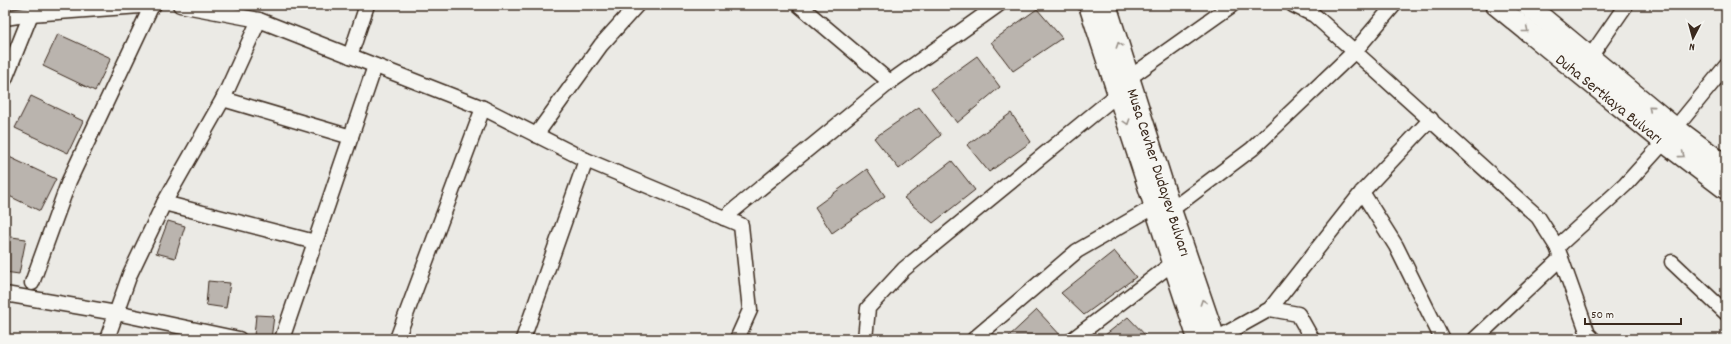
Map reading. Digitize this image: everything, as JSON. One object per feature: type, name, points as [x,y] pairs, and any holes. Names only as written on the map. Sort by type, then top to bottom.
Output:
[{"type":"main road","name":"Musa Cevher Dudayev Bulvarı","points":[[1089,5],[1118,94],[1216,339]]},
{"type":"main road","name":"Musa Cevher Dudayev Bulvarı","points":[[1106,5],[1129,78],[1163,208],[1173,263],[1193,336]]},
{"type":"main road","name":"Duha Sertkaya Bulvarı","points":[[1496,5],[1669,135],[1726,166]]},
{"type":"main road","name":"Duha Sertkaya Bulvarı","points":[[1527,5],[1590,57],[1726,189]]},
{"type":"street","points":[[5,18],[36,11],[153,5],[69,181],[32,283]]},
{"type":"street","points":[[180,5],[218,9],[259,20],[483,108],[586,160],[741,225],[750,310],[737,339]]},
{"type":"street","points":[[350,56],[367,5]]},
{"type":"street","points":[[536,135],[601,44],[637,5]]},
{"type":"street","points":[[724,218],[890,82],[998,5]]},
{"type":"street","points":[[1129,78],[1232,5]]},
{"type":"street","points":[[1293,5],[1314,15],[1538,217],[1559,252],[1588,334],[1593,339]]},
{"type":"street","points":[[974,339],[1077,251],[1163,208],[1252,149],[1355,51],[1394,5]]},
{"type":"street","points":[[1590,57],[1626,5]]},
{"type":"street","points":[[808,8],[890,82]]},
{"type":"street","points":[[5,80],[36,11]]},
{"type":"street","points":[[107,339],[130,274],[164,203],[223,99],[259,20]]},
{"type":"street","points":[[282,339],[375,66]]},
{"type":"street","points":[[1475,339],[1625,185],[1726,66]]},
{"type":"street","points":[[865,339],[868,308],[904,268],[1118,94]]},
{"type":"street","points":[[223,99],[350,137]]},
{"type":"street","points":[[397,339],[483,108]]},
{"type":"street","points":[[1216,339],[1270,309],[1362,192],[1431,120]]},
{"type":"street","points":[[523,339],[586,160]]},
{"type":"street","points":[[1362,192],[1396,246],[1442,339]]},
{"type":"street","points":[[164,203],[315,242]]},
{"type":"street","points":[[1672,262],[1726,313]]},
{"type":"street","points":[[1073,339],[1173,263]]},
{"type":"street","points":[[5,294],[116,313],[239,339]]},
{"type":"street","points":[[1270,309],[1298,314],[1312,339]]},
{"type":"building","points":[[1037,9],[1062,38],[1013,71],[991,42]]},
{"type":"building","points":[[58,34],[111,58],[95,91],[43,66]]},
{"type":"building","points":[[977,56],[1000,87],[957,123],[931,89]]},
{"type":"building","points":[[31,96],[83,121],[68,153],[15,128]]},
{"type":"building","points":[[919,107],[941,135],[899,169],[874,138]]},
{"type":"building","points":[[1011,113],[1031,142],[989,172],[967,145]]},
{"type":"building","points":[[5,155],[56,179],[40,211],[5,194]]},
{"type":"building","points":[[952,161],[975,190],[933,223],[904,198]]},
{"type":"building","points":[[867,169],[885,196],[832,233],[815,207]]},
{"type":"building","points":[[168,221],[185,226],[175,258],[156,253]]},
{"type":"building","points":[[5,236],[26,239],[19,274],[5,272]]},
{"type":"building","points":[[1114,251],[1136,277],[1084,315],[1061,293]]},
{"type":"building","points":[[208,281],[230,283],[226,308],[206,305]]},
{"type":"building","points":[[1037,310],[1064,339],[1006,339]]},
{"type":"building","points":[[256,315],[274,316],[271,339],[254,336]]},
{"type":"building","points":[[1128,317],[1149,339],[1100,339]]}]
